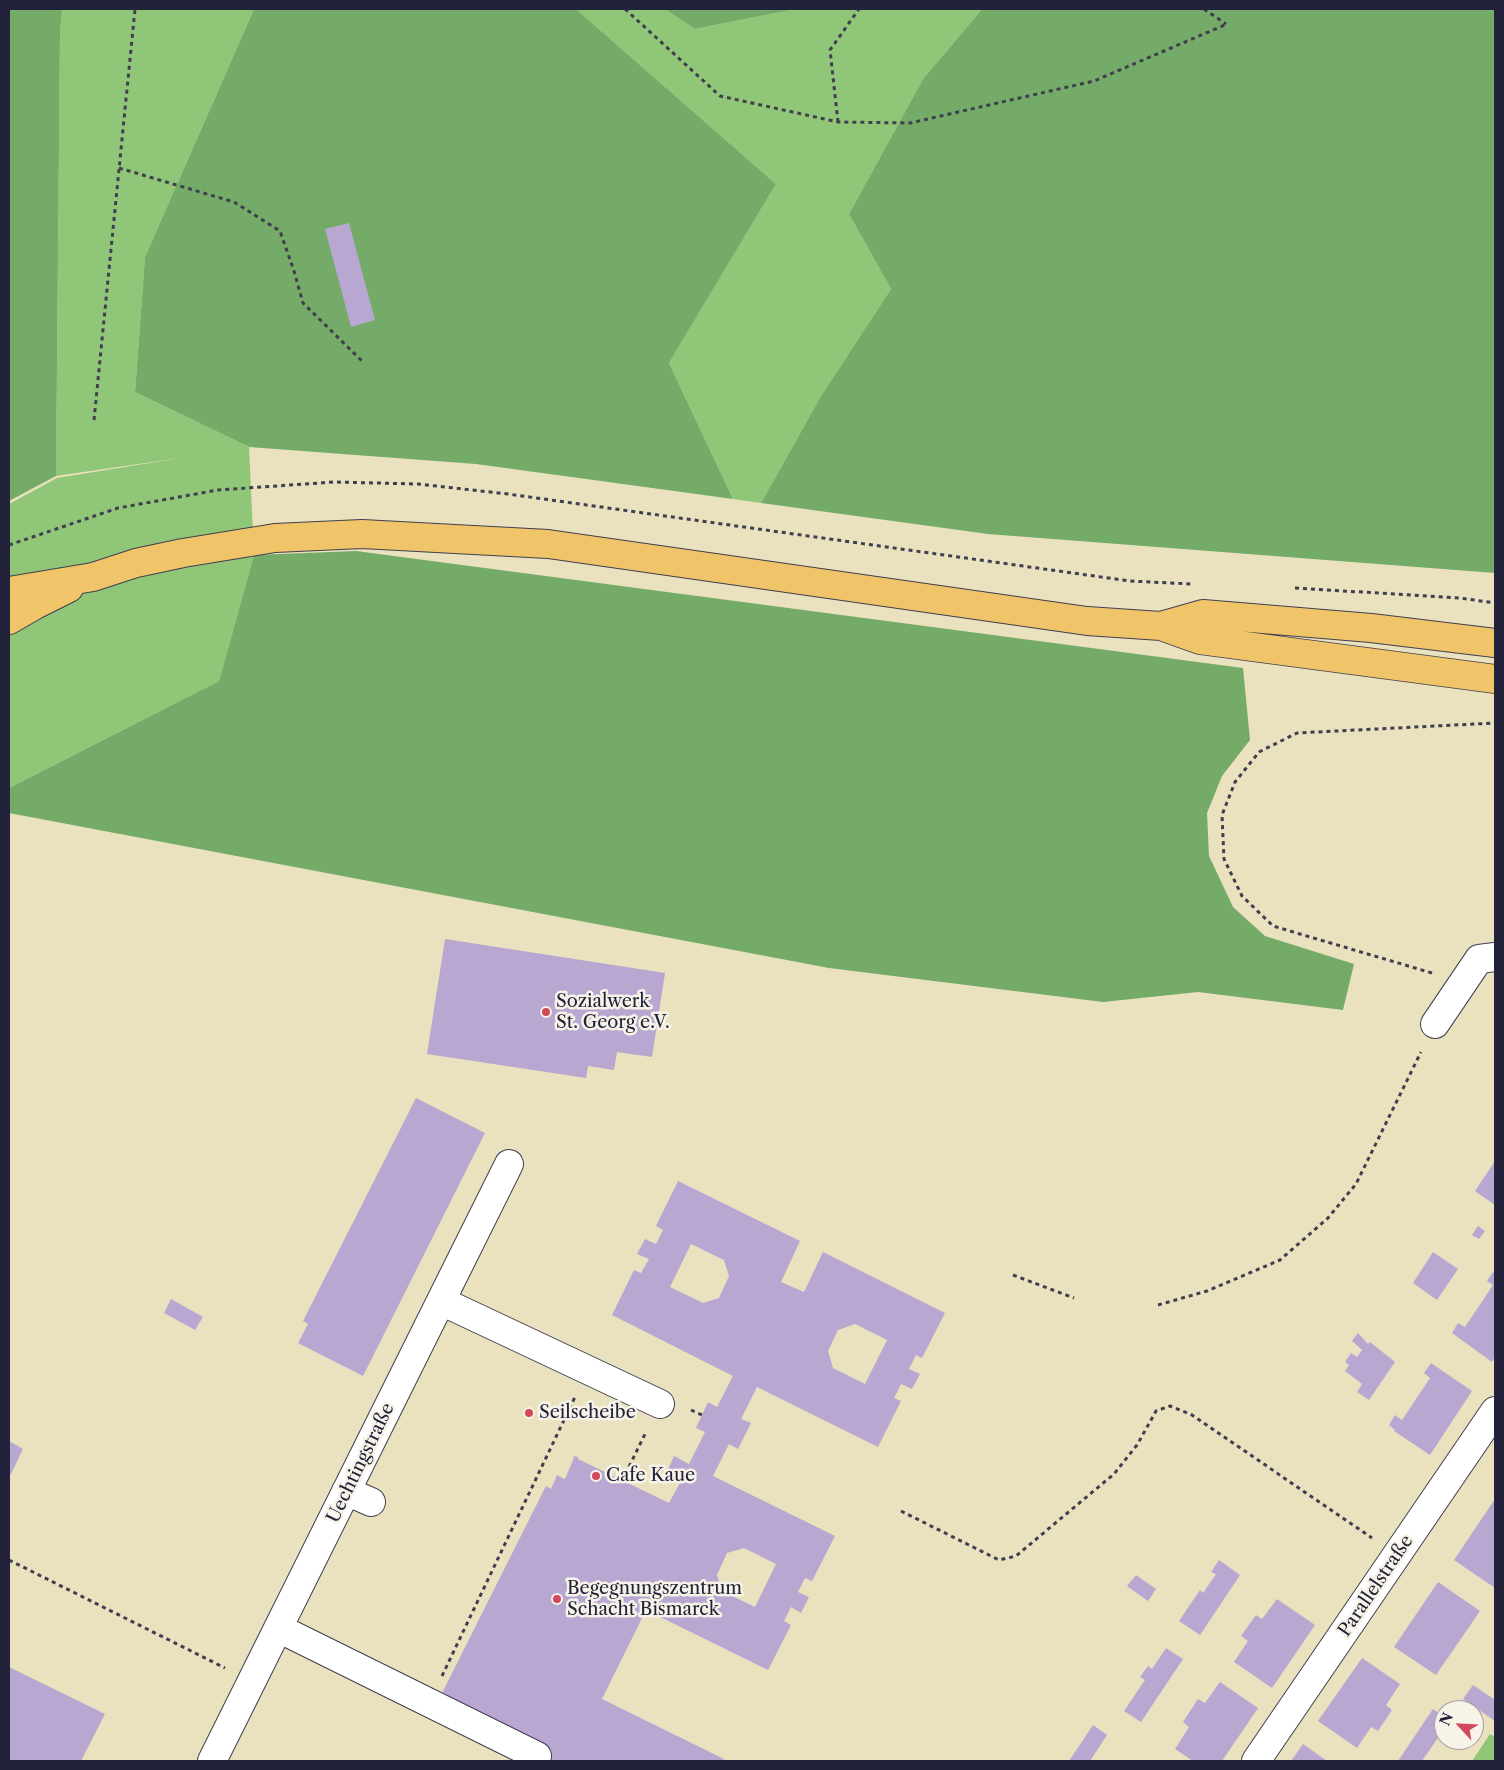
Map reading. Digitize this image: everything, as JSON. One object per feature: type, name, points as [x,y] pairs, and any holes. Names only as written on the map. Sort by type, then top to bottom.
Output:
[{"type":"main road","points":[[9,591],[92,577],[136,563],[183,553],[275,538],[362,534],[548,544],[1087,621],[1161,626],[1200,640],[1495,679]]},
{"type":"main road","points":[[9,620],[92,577]]},
{"type":"main road","points":[[1161,626],[1203,614],[1370,628],[1495,643]]},
{"type":"street","points":[[1435,1024],[1479,959],[1495,957]]},
{"type":"street","name":"Uechtingstraße","points":[[212,1761],[509,1164]]},
{"type":"street","points":[[441,1301],[660,1404]]},
{"type":"street","name":"Parallelstraße","points":[[1256,1761],[1495,1412]]},
{"type":"street","points":[[346,1491],[371,1502]]},
{"type":"street","points":[[278,1628],[537,1756]]},
{"type":"path","points":[[94,420],[134,9]]},
{"type":"path","points":[[625,9],[720,96],[838,122],[910,122],[1094,81],[1227,24],[1204,9]]},
{"type":"path","points":[[838,122],[830,50],[859,9]]},
{"type":"path","points":[[119,168],[234,202],[280,231],[303,303],[363,362]]},
{"type":"path","points":[[9,545],[118,508],[218,490],[334,482],[409,484],[508,494],[1130,581],[1196,584]]},
{"type":"path","points":[[1291,588],[1460,598],[1495,603]]},
{"type":"path","points":[[1462,984],[1408,965],[1273,926],[1242,896],[1224,859],[1222,815],[1235,782],[1258,752],[1297,733],[1495,723]]},
{"type":"path","points":[[1158,1305],[1207,1291],[1280,1260],[1328,1218],[1356,1184],[1435,1024]]},
{"type":"path","points":[[1013,1276],[1074,1298]]},
{"type":"path","points":[[428,1703],[588,1370]]},
{"type":"path","points":[[622,1481],[660,1404]]},
{"type":"path","points":[[901,1511],[999,1560],[1016,1556],[1114,1474],[1137,1445],[1156,1411],[1170,1406],[1192,1415],[1397,1555]]},
{"type":"path","points":[[9,1560],[252,1681]]},
{"type":"green space","points":[[9,9],[62,9],[60,35],[56,476],[9,501]]},
{"type":"green space","points":[[62,9],[254,9],[145,257],[135,392],[249,447],[254,555],[219,681],[9,788],[9,504],[57,478],[180,458],[56,476],[60,35]]},
{"type":"green space","points":[[254,9],[576,9],[776,184],[669,363],[733,499],[476,464],[249,447],[135,392],[145,257]]},
{"type":"green space","points":[[576,9],[665,9],[695,29],[796,9],[982,9],[923,79],[849,214],[891,289],[821,396],[761,503],[733,499],[669,363],[776,184]]},
{"type":"green space","points":[[665,9],[796,9],[695,29]]},
{"type":"green space","points":[[982,9],[1495,9],[1495,573],[988,534],[761,503],[821,396],[891,289],[849,214],[923,79]]},
{"type":"green space","points":[[356,551],[1243,668],[1250,740],[1222,776],[1207,813],[1209,856],[1233,907],[1265,936],[1354,964],[1343,1010],[1198,992],[1103,1002],[829,968],[9,813],[9,788],[219,681],[254,555]]},
{"type":"green space","points":[[1490,1734],[1495,1737],[1495,1761],[1472,1761],[1479,1750],[1484,1750],[1484,1743]]},
{"type":"building","points":[[349,223],[375,320],[351,327],[325,229]]},
{"type":"building","name":"Sozialwerk St. Georg e.V.","points":[[445,939],[665,973],[652,1057],[617,1052],[614,1070],[588,1066],[586,1078],[427,1054]]},
{"type":"building","points":[[416,1098],[485,1133],[363,1376],[298,1343],[308,1324],[303,1321]]},
{"type":"building","points":[[1495,1161],[1495,1205],[1475,1191]]},
{"type":"building","points":[[678,1181],[800,1241],[781,1282],[804,1292],[823,1252],[945,1313],[922,1358],[916,1355],[909,1369],[920,1374],[912,1389],[901,1384],[894,1398],[901,1401],[878,1447],[757,1387],[741,1419],[751,1423],[738,1449],[729,1444],[713,1476],[835,1536],[812,1581],[805,1578],[798,1592],[809,1597],[801,1613],[791,1607],[784,1621],[791,1625],[768,1670],[646,1610],[602,1699],[724,1759],[723,1761],[543,1761],[549,1747],[442,1693],[546,1486],[551,1489],[557,1475],[565,1479],[574,1456],[669,1503],[682,1479],[667,1472],[674,1456],[689,1464],[705,1432],[696,1428],[708,1402],[717,1407],[733,1376],[612,1315],[634,1270],[641,1273],[649,1259],[637,1254],[645,1239],[656,1244],[663,1230],[656,1226]],"holes":[[[691,1244],[724,1260],[729,1276],[719,1298],[703,1303],[670,1287]],[[855,1324],[887,1340],[865,1384],[833,1368],[828,1351],[838,1330]],[[744,1548],[776,1564],[755,1607],[722,1591],[717,1575],[727,1553]]]},
{"type":"building","points":[[1478,1226],[1485,1231],[1479,1239],[1472,1235]]},
{"type":"building","points":[[1433,1252],[1458,1269],[1437,1300],[1413,1283]]},
{"type":"building","points":[[1493,1272],[1495,1273],[1495,1357],[1492,1362],[1452,1333],[1458,1323],[1465,1327],[1493,1285],[1487,1281]]},
{"type":"building","points":[[171,1299],[203,1317],[195,1330],[164,1313]]},
{"type":"building","points":[[1358,1333],[1368,1344],[1370,1342],[1395,1362],[1369,1400],[1357,1392],[1362,1384],[1345,1371],[1349,1365],[1345,1362],[1351,1353],[1357,1357],[1362,1350],[1352,1341]]},
{"type":"building","points":[[1431,1363],[1472,1391],[1430,1455],[1394,1431],[1389,1425],[1395,1415],[1402,1420],[1430,1378],[1424,1373]]},
{"type":"building","points":[[9,1441],[23,1449],[9,1478]]},
{"type":"building","points":[[1495,1499],[1495,1588],[1454,1560]]},
{"type":"building","points":[[1219,1560],[1240,1575],[1200,1635],[1179,1621],[1200,1590],[1203,1593],[1216,1574],[1211,1572]]},
{"type":"building","points":[[1136,1575],[1156,1589],[1148,1601],[1127,1586]]},
{"type":"building","points":[[1438,1582],[1480,1611],[1436,1675],[1394,1647]]},
{"type":"building","points":[[1277,1599],[1315,1625],[1272,1688],[1234,1662],[1248,1641],[1241,1636],[1256,1615],[1262,1619]]},
{"type":"building","points":[[1166,1648],[1183,1659],[1141,1722],[1124,1711],[1145,1680],[1140,1677],[1148,1666],[1152,1669]]},
{"type":"building","points":[[1362,1658],[1400,1684],[1386,1705],[1392,1710],[1378,1731],[1371,1727],[1357,1748],[1318,1721]]},
{"type":"building","points":[[9,1667],[105,1714],[81,1761],[9,1761]]},
{"type":"building","points":[[1220,1682],[1258,1708],[1222,1761],[1193,1761],[1175,1749],[1189,1727],[1183,1722],[1198,1699],[1205,1703]]},
{"type":"building","points":[[1473,1685],[1495,1700],[1495,1721],[1484,1713],[1484,1700],[1463,1699]]},
{"type":"building","points":[[1433,1709],[1434,1744],[1422,1761],[1398,1761]]},
{"type":"building","points":[[1093,1725],[1107,1735],[1090,1761],[1069,1761]]},
{"type":"building","points":[[1303,1744],[1327,1761],[1291,1761]]},
{"type":"place","name":"Sozialwerk St. Georg e.V.","points":[[546,1012]]},
{"type":"place","name":"Seilscheibe","points":[[529,1413]]},
{"type":"place","name":"Cafe Kaue","points":[[596,1476]]},
{"type":"place","name":"Begegnungszentrum Schacht Bismarck","points":[[557,1599]]}]
